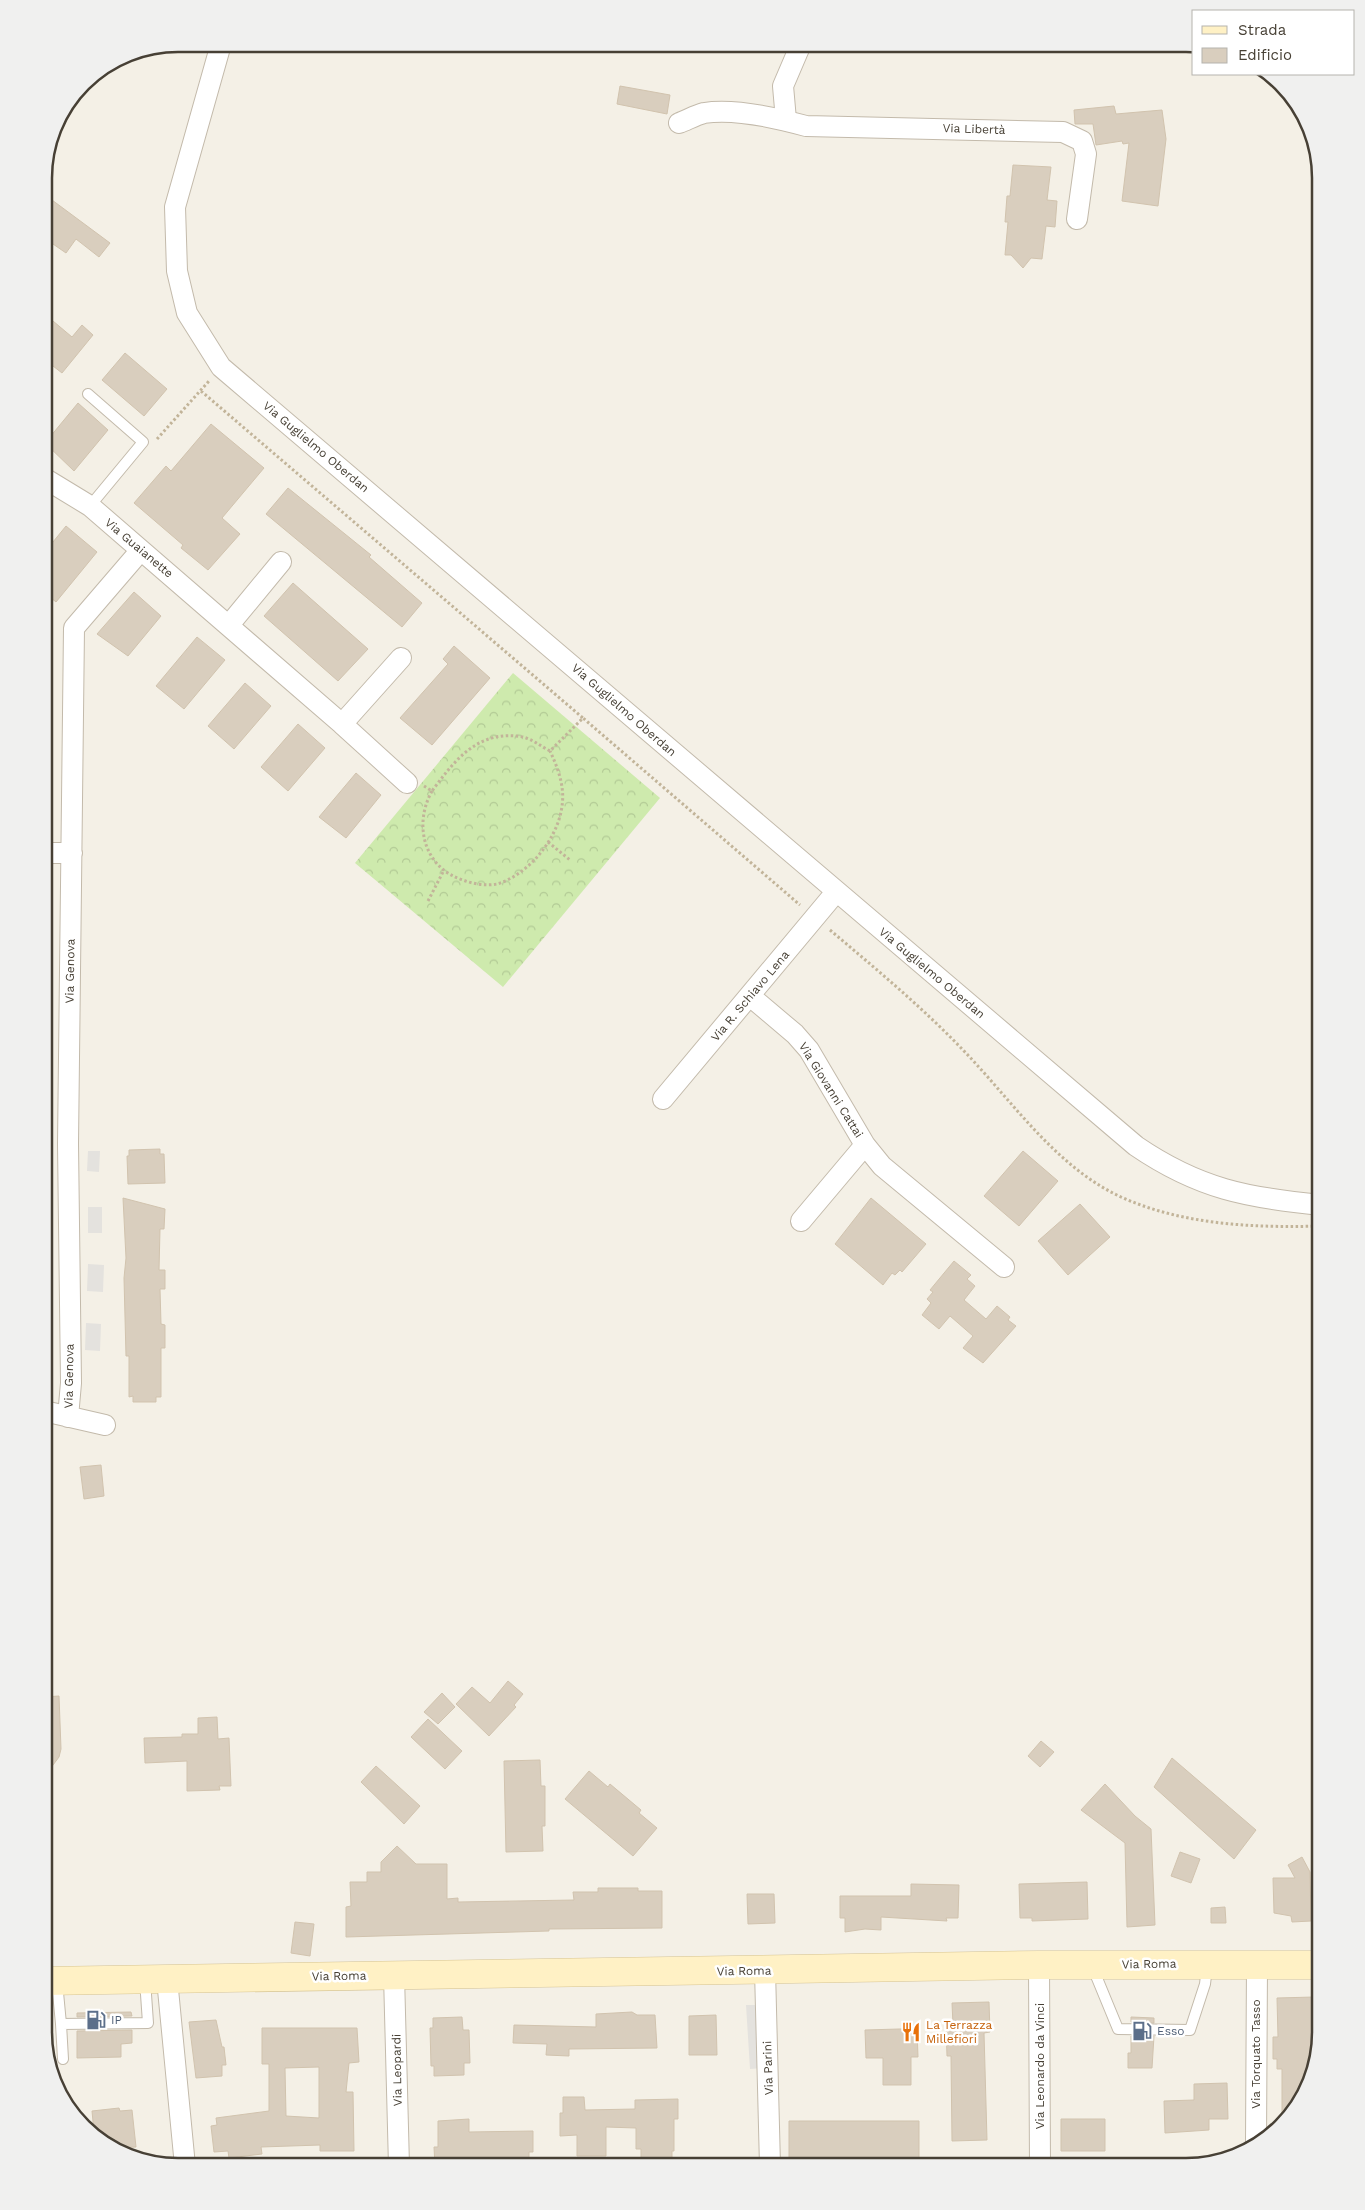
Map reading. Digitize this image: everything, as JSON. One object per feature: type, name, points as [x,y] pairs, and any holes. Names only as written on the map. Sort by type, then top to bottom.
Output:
[{"type":"main road","name":"Via Roma","points":[[53,1981],[1040,1965],[1312,1965]]},
{"type":"street","name":"Via Guglielmo Oberdan","points":[[218,53],[175,207],[177,271],[187,313],[221,367],[1106,1121],[1163,1165],[1193,1179],[1252,1197],[1312,1203]]},
{"type":"street","points":[[786,120],[782,86],[797,53]]},
{"type":"street","name":"Via Libertà","points":[[678,123],[702,113],[722,111],[786,120],[806,126],[1063,132],[1082,141],[1086,154],[1077,218]]},
{"type":"street","name":"Via Guaianette","points":[[53,483],[90,506],[229,625],[407,783]]},
{"type":"street","name":"Via Genova","points":[[68,1417],[71,1383],[68,1144],[74,628],[141,550]]},
{"type":"street","points":[[229,625],[281,562]]},
{"type":"street","points":[[342,724],[401,658]]},
{"type":"street","points":[[53,854],[72,853]]},
{"type":"street","name":"Via R. Schiavo Lena","points":[[663,1099],[836,892]]},
{"type":"street","name":"Via Giovanni Cattai","points":[[750,996],[795,1034],[809,1050],[865,1144],[882,1166],[1004,1266]]},
{"type":"street","name":"Via Giovanni Cattai","points":[[801,1221],[865,1144]]},
{"type":"street","points":[[53,1413],[105,1425]]},
{"type":"street","name":"Via Torquato Tasso","points":[[1256,2137],[1257,1964]]},
{"type":"street","name":"Via Leonardo da Vinci","points":[[1040,1965],[1040,2158]]},
{"type":"street","name":"Via Parini","points":[[765,1970],[770,2158]]},
{"type":"street","name":"Via Leopardi","points":[[394,1975],[399,2157]]},
{"type":"street","points":[[156,1979],[185,2157]]},
{"type":"lane","points":[[88,394],[143,442],[90,506]]},
{"type":"lane","points":[[1091,1965],[1118,2029],[1190,2030],[1205,1984],[1208,1964]]},
{"type":"lane","points":[[61,2024],[148,2023],[156,1979]]},
{"type":"lane","points":[[53,1993],[61,2024],[63,2059]]},
{"type":"path","points":[[154,442],[221,367]]},
{"type":"path","points":[[201,390],[918,1005],[1061,1157],[1096,1182],[1120,1196],[1148,1208],[1210,1222],[1312,1226]]},
{"type":"path","points":[[550,751],[583,718]]},
{"type":"path","points":[[494,737],[523,737],[550,751],[562,789],[562,806],[558,823],[548,842],[536,858],[519,874],[496,884],[474,884],[451,877],[443,872],[432,859],[423,841],[422,819],[426,802],[432,791],[449,769],[471,746],[494,737]]},
{"type":"path","points":[[407,783],[420,784],[432,791]]},
{"type":"path","points":[[548,842],[570,860]]},
{"type":"path","points":[[428,901],[443,872]]},
{"type":"green space","points":[[513,673],[660,798],[503,987],[355,863]]},
{"type":"shaded area","points":[[88,1151],[100,1151],[99,1172],[87,1171]]},
{"type":"shaded area","points":[[88,1207],[102,1207],[102,1233],[88,1233]]},
{"type":"shaded area","points":[[88,1264],[104,1265],[103,1292],[87,1291]]},
{"type":"shaded area","points":[[86,1323],[101,1324],[100,1351],[85,1350]]},
{"type":"shaded area","points":[[746,2005],[760,2005],[763,2068],[750,2069]]},
{"type":"building","points":[[620,86],[670,95],[667,114],[617,104]]},
{"type":"building","points":[[1114,106],[1116,114],[1162,110],[1166,139],[1158,206],[1122,201],[1129,143],[1123,144],[1122,141],[1096,145],[1093,124],[1075,124],[1074,110]]},
{"type":"building","points":[[1013,165],[1051,167],[1047,200],[1057,201],[1055,227],[1046,226],[1042,259],[1031,258],[1023,268],[1011,255],[1005,255],[1008,222],[1005,222],[1007,196],[1010,196]]},
{"type":"building","points":[[53,201],[110,243],[99,257],[76,239],[66,253],[53,244]]},
{"type":"building","points":[[53,321],[72,337],[82,325],[93,335],[62,373],[53,366]]},
{"type":"building","points":[[125,353],[167,389],[144,416],[102,380]]},
{"type":"building","points":[[78,403],[108,430],[74,471],[53,451],[53,433]]},
{"type":"building","points":[[211,424],[264,468],[222,518],[240,534],[208,570],[181,548],[183,545],[134,503],[166,466],[171,471]]},
{"type":"building","points":[[288,488],[371,555],[369,557],[422,603],[402,627],[266,514]]},
{"type":"building","points":[[66,526],[97,552],[56,602],[53,600],[53,542]]},
{"type":"building","points":[[293,583],[368,649],[338,681],[264,616]]},
{"type":"building","points":[[134,592],[161,616],[128,656],[97,634]]},
{"type":"building","points":[[197,637],[225,660],[184,709],[156,686]]},
{"type":"building","points":[[454,646],[490,678],[432,745],[400,718],[448,664],[443,659]]},
{"type":"building","points":[[245,683],[271,706],[234,749],[208,726]]},
{"type":"building","points":[[298,724],[325,748],[288,791],[261,767]]},
{"type":"building","points":[[356,773],[381,795],[346,838],[319,817]]},
{"type":"building","points":[[160,1149],[160,1154],[164,1154],[165,1183],[128,1184],[127,1156],[129,1156],[129,1150]]},
{"type":"building","points":[[1023,1151],[1058,1181],[1019,1226],[984,1196]]},
{"type":"building","points":[[123,1198],[165,1209],[164,1229],[160,1229],[159,1270],[165,1270],[165,1289],[160,1289],[161,1324],[165,1325],[165,1348],[161,1348],[161,1397],[156,1397],[156,1402],[133,1402],[133,1396],[129,1397],[129,1356],[126,1356],[124,1278],[126,1258]]},
{"type":"building","points":[[871,1198],[926,1244],[902,1272],[900,1270],[895,1275],[892,1273],[883,1285],[835,1244]]},
{"type":"building","points":[[1080,1204],[1110,1237],[1068,1275],[1038,1241]]},
{"type":"building","points":[[954,1261],[971,1275],[967,1279],[975,1286],[964,1300],[986,1319],[997,1306],[1010,1317],[1008,1320],[1016,1326],[983,1363],[963,1348],[973,1336],[950,1316],[939,1329],[922,1315],[931,1303],[927,1299],[933,1292],[930,1290]]},
{"type":"building","points":[[101,1465],[104,1496],[84,1499],[80,1467]]},
{"type":"building","points":[[508,1681],[523,1694],[514,1705],[516,1707],[489,1736],[456,1704],[472,1687],[490,1703]]},
{"type":"building","points":[[442,1693],[455,1707],[438,1724],[424,1712]]},
{"type":"building","points":[[53,1696],[59,1696],[61,1749],[59,1757],[53,1765]]},
{"type":"building","points":[[217,1717],[218,1739],[229,1738],[231,1786],[219,1786],[220,1790],[187,1791],[187,1761],[145,1763],[144,1738],[182,1737],[182,1734],[198,1734],[198,1718]]},
{"type":"building","points":[[428,1719],[462,1751],[445,1769],[411,1737]]},
{"type":"building","points":[[1041,1741],[1054,1752],[1040,1767],[1028,1756]]},
{"type":"building","points":[[1172,1758],[1256,1830],[1234,1859],[1154,1787]]},
{"type":"building","points":[[540,1760],[541,1786],[545,1786],[545,1826],[542,1826],[543,1851],[506,1852],[504,1761]]},
{"type":"building","points":[[376,1766],[420,1806],[404,1824],[361,1782]]},
{"type":"building","points":[[589,1771],[608,1787],[610,1784],[641,1810],[639,1813],[657,1828],[633,1856],[565,1799]]},
{"type":"building","points":[[1105,1784],[1135,1816],[1151,1829],[1155,1925],[1127,1927],[1125,1843],[1081,1810]]},
{"type":"building","points":[[397,1846],[416,1864],[447,1864],[447,1899],[458,1898],[458,1902],[574,1900],[573,1892],[598,1892],[598,1888],[638,1888],[638,1891],[662,1891],[662,1928],[549,1929],[549,1931],[346,1937],[346,1907],[351,1906],[350,1882],[367,1882],[367,1872],[381,1872],[381,1862]]},
{"type":"building","points":[[1180,1852],[1200,1859],[1191,1883],[1171,1876]]},
{"type":"building","points":[[1302,1857],[1310,1872],[1311,1921],[1292,1922],[1291,1916],[1274,1913],[1273,1878],[1295,1878],[1288,1865]]},
{"type":"building","points":[[1087,1882],[1088,1919],[1032,1921],[1032,1918],[1020,1918],[1019,1884]]},
{"type":"building","points":[[911,1884],[959,1885],[958,1918],[946,1918],[947,1921],[881,1917],[881,1930],[865,1929],[845,1932],[845,1918],[840,1918],[840,1896],[911,1896]]},
{"type":"building","points":[[747,1894],[774,1894],[775,1923],[748,1924]]},
{"type":"building","points":[[1225,1907],[1226,1923],[1211,1923],[1211,1908]]},
{"type":"building","points":[[295,1922],[314,1924],[310,1956],[291,1953]]},
{"type":"building","points":[[1312,1997],[1312,2032],[1308,2064],[1296,2094],[1282,2114],[1282,2069],[1277,2069],[1277,2059],[1273,2059],[1273,2037],[1278,2037],[1277,1998]]},
{"type":"building","points":[[989,2002],[990,2032],[984,2033],[987,2140],[952,2141],[951,2056],[947,2056],[946,2026],[953,2025],[952,2003]]},
{"type":"building","points":[[131,2012],[132,2016],[77,2017],[77,2013]]},
{"type":"building","points":[[632,2012],[637,2015],[655,2015],[657,2048],[569,2049],[569,2056],[546,2055],[547,2044],[513,2043],[514,2025],[596,2027],[596,2014]]},
{"type":"building","points":[[716,2015],[717,2055],[689,2055],[689,2016]]},
{"type":"building","points":[[462,2017],[463,2030],[469,2030],[470,2063],[464,2063],[464,2075],[434,2076],[434,2066],[431,2066],[430,2028],[433,2028],[433,2018]]},
{"type":"building","points":[[1131,2017],[1154,2018],[1154,2023],[1131,2022]]},
{"type":"building","points":[[216,2020],[222,2047],[224,2047],[226,2065],[222,2065],[222,2076],[196,2078],[189,2022]]},
{"type":"building","points":[[262,2028],[357,2028],[359,2062],[349,2063],[346,2092],[353,2092],[354,2151],[320,2151],[320,2145],[261,2147],[262,2154],[237,2157],[229,2157],[228,2151],[214,2152],[211,2126],[217,2125],[216,2118],[269,2111],[269,2064],[262,2064]],"holes":[[[319,2067],[319,2118],[286,2116],[285,2068]]]},
{"type":"building","points":[[917,2029],[918,2057],[911,2057],[911,2085],[883,2085],[883,2058],[866,2058],[865,2030]]},
{"type":"building","points":[[132,2030],[132,2043],[121,2044],[121,2057],[77,2058],[77,2031]]},
{"type":"building","points":[[1131,2036],[1154,2036],[1152,2068],[1128,2068],[1128,2053],[1131,2053]]},
{"type":"building","points":[[1227,2083],[1228,2119],[1209,2119],[1209,2130],[1165,2133],[1164,2101],[1194,2100],[1194,2084]]},
{"type":"building","points":[[563,2097],[584,2097],[585,2110],[635,2109],[635,2100],[678,2099],[678,2119],[674,2119],[674,2151],[672,2151],[672,2157],[641,2157],[641,2149],[636,2149],[636,2128],[606,2127],[606,2156],[577,2156],[577,2135],[560,2136],[560,2113],[563,2113]]},
{"type":"building","points":[[119,2108],[120,2111],[132,2110],[136,2147],[123,2145],[95,2126],[92,2111]]},
{"type":"building","points":[[469,2119],[469,2132],[533,2131],[533,2152],[529,2152],[529,2157],[435,2157],[434,2147],[438,2147],[438,2121]]},
{"type":"building","points":[[1061,2119],[1105,2119],[1105,2151],[1061,2151]]},
{"type":"building","points":[[789,2121],[919,2121],[919,2158],[789,2158]]},
{"type":"place","name":"IP","points":[[96,2020]]},
{"type":"place","name":"Esso","points":[[1142,2031]]},
{"type":"place","name":"La Terrazza Millefiori","points":[[911,2032]]}]
